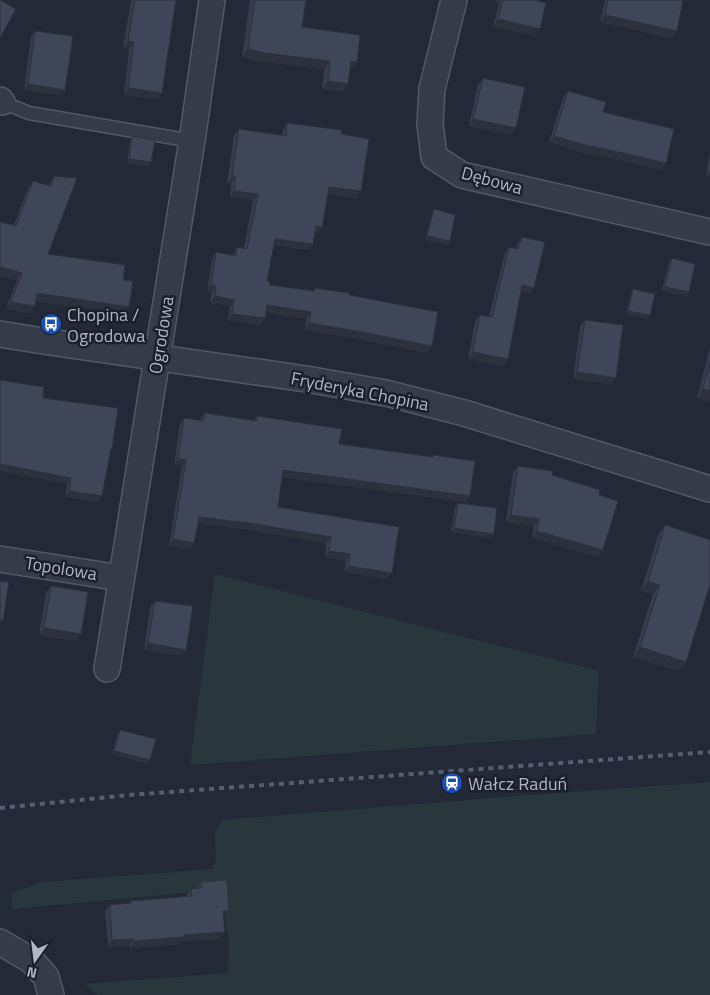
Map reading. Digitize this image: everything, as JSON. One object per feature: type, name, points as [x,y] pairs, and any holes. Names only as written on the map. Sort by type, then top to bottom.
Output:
[{"type":"street","name":"Ogrodowa","points":[[107,669],[192,141],[212,0]]},
{"type":"street","name":"Dębowa","points":[[454,0],[432,89],[430,124],[434,158],[462,175],[710,232]]},
{"type":"street","name":"Fryderyka Chopina","points":[[0,334],[306,379],[386,393],[464,413],[710,489]]},
{"type":"street","name":"Topolowa","points":[[0,559],[121,578]]},
{"type":"street","points":[[0,942],[32,961],[46,977],[51,995]]},
{"type":"lane","points":[[1,101],[29,113],[192,141]]},
{"type":"shaded area","points":[[215,574],[599,671],[596,734],[190,765]]},
{"type":"shaded area","points":[[710,782],[710,995],[97,995],[85,984],[228,973],[229,942],[223,886],[196,888],[185,893],[12,909],[12,893],[43,882],[213,869],[216,858],[215,833],[222,820]]},
{"type":"building","points":[[0,0],[16,9],[0,38]]},
{"type":"building","points":[[135,0],[176,0],[162,93],[128,88],[134,42],[128,41]]},
{"type":"building","points":[[255,0],[306,0],[302,27],[360,35],[357,62],[351,61],[348,84],[328,81],[330,61],[248,49]]},
{"type":"building","points":[[503,0],[537,0],[546,3],[540,29],[498,19]]},
{"type":"building","points":[[608,0],[683,0],[677,31],[605,15]]},
{"type":"building","points":[[35,31],[73,36],[65,90],[28,84]]},
{"type":"building","points":[[483,78],[525,87],[516,128],[473,119]]},
{"type":"building","points":[[568,91],[606,102],[603,112],[674,129],[666,163],[592,147],[554,136]]},
{"type":"building","points":[[287,123],[342,130],[341,134],[369,139],[361,191],[329,187],[322,228],[316,226],[313,244],[275,239],[267,281],[270,282],[270,285],[314,291],[315,288],[349,293],[349,295],[438,312],[432,346],[309,323],[311,312],[267,305],[265,318],[232,314],[234,300],[215,296],[216,286],[211,285],[216,252],[236,256],[237,247],[247,249],[258,194],[234,191],[236,177],[232,177],[239,129],[286,136]]},
{"type":"building","points":[[132,136],[155,140],[151,162],[129,159]]},
{"type":"building","points":[[54,176],[77,178],[48,254],[125,265],[123,280],[133,281],[129,307],[37,293],[35,306],[11,302],[22,273],[0,267],[0,222],[16,226],[33,181],[51,186]]},
{"type":"building","points":[[434,209],[455,215],[450,241],[427,236]]},
{"type":"building","points":[[522,237],[545,242],[534,288],[522,285],[508,359],[473,352],[480,315],[492,317],[509,247],[518,249]]},
{"type":"building","points":[[672,258],[695,264],[689,292],[665,287]]},
{"type":"building","points":[[633,289],[655,294],[650,315],[628,311]]},
{"type":"building","points":[[585,320],[623,325],[616,378],[577,372]]},
{"type":"building","points":[[710,363],[710,391],[703,389]]},
{"type":"building","points":[[0,380],[44,387],[43,398],[118,408],[102,496],[69,491],[71,478],[0,464]]},
{"type":"building","points":[[205,413],[256,421],[257,416],[342,429],[339,444],[475,461],[470,496],[283,470],[278,507],[399,527],[392,573],[349,566],[350,554],[329,551],[331,537],[249,523],[199,517],[194,543],[173,539],[186,460],[178,459],[184,418],[204,421]]},
{"type":"building","points":[[518,466],[552,471],[552,475],[600,490],[599,495],[618,501],[603,550],[537,531],[539,519],[511,515]]},
{"type":"building","points":[[458,503],[497,508],[494,534],[454,528]]},
{"type":"building","points":[[665,525],[710,540],[710,585],[686,662],[640,647],[660,585],[648,581]]},
{"type":"building","points":[[0,581],[9,582],[3,621],[0,620]]},
{"type":"building","points":[[51,586],[88,592],[81,634],[44,628]]},
{"type":"building","points":[[155,601],[193,606],[186,650],[148,643]]},
{"type":"building","points":[[120,730],[156,739],[150,760],[114,751]]},
{"type":"building","points":[[227,880],[229,911],[223,911],[225,932],[134,941],[134,939],[112,940],[110,905],[131,903],[131,901],[192,896],[191,889],[202,888],[201,882]]},
{"type":"railway","points":[[0,808],[129,795],[710,752]]},
{"type":"place","name":"Chopina / Ogrodowa","points":[[51,324]]},
{"type":"place","name":"Wałcz Raduń","points":[[452,783]]}]
